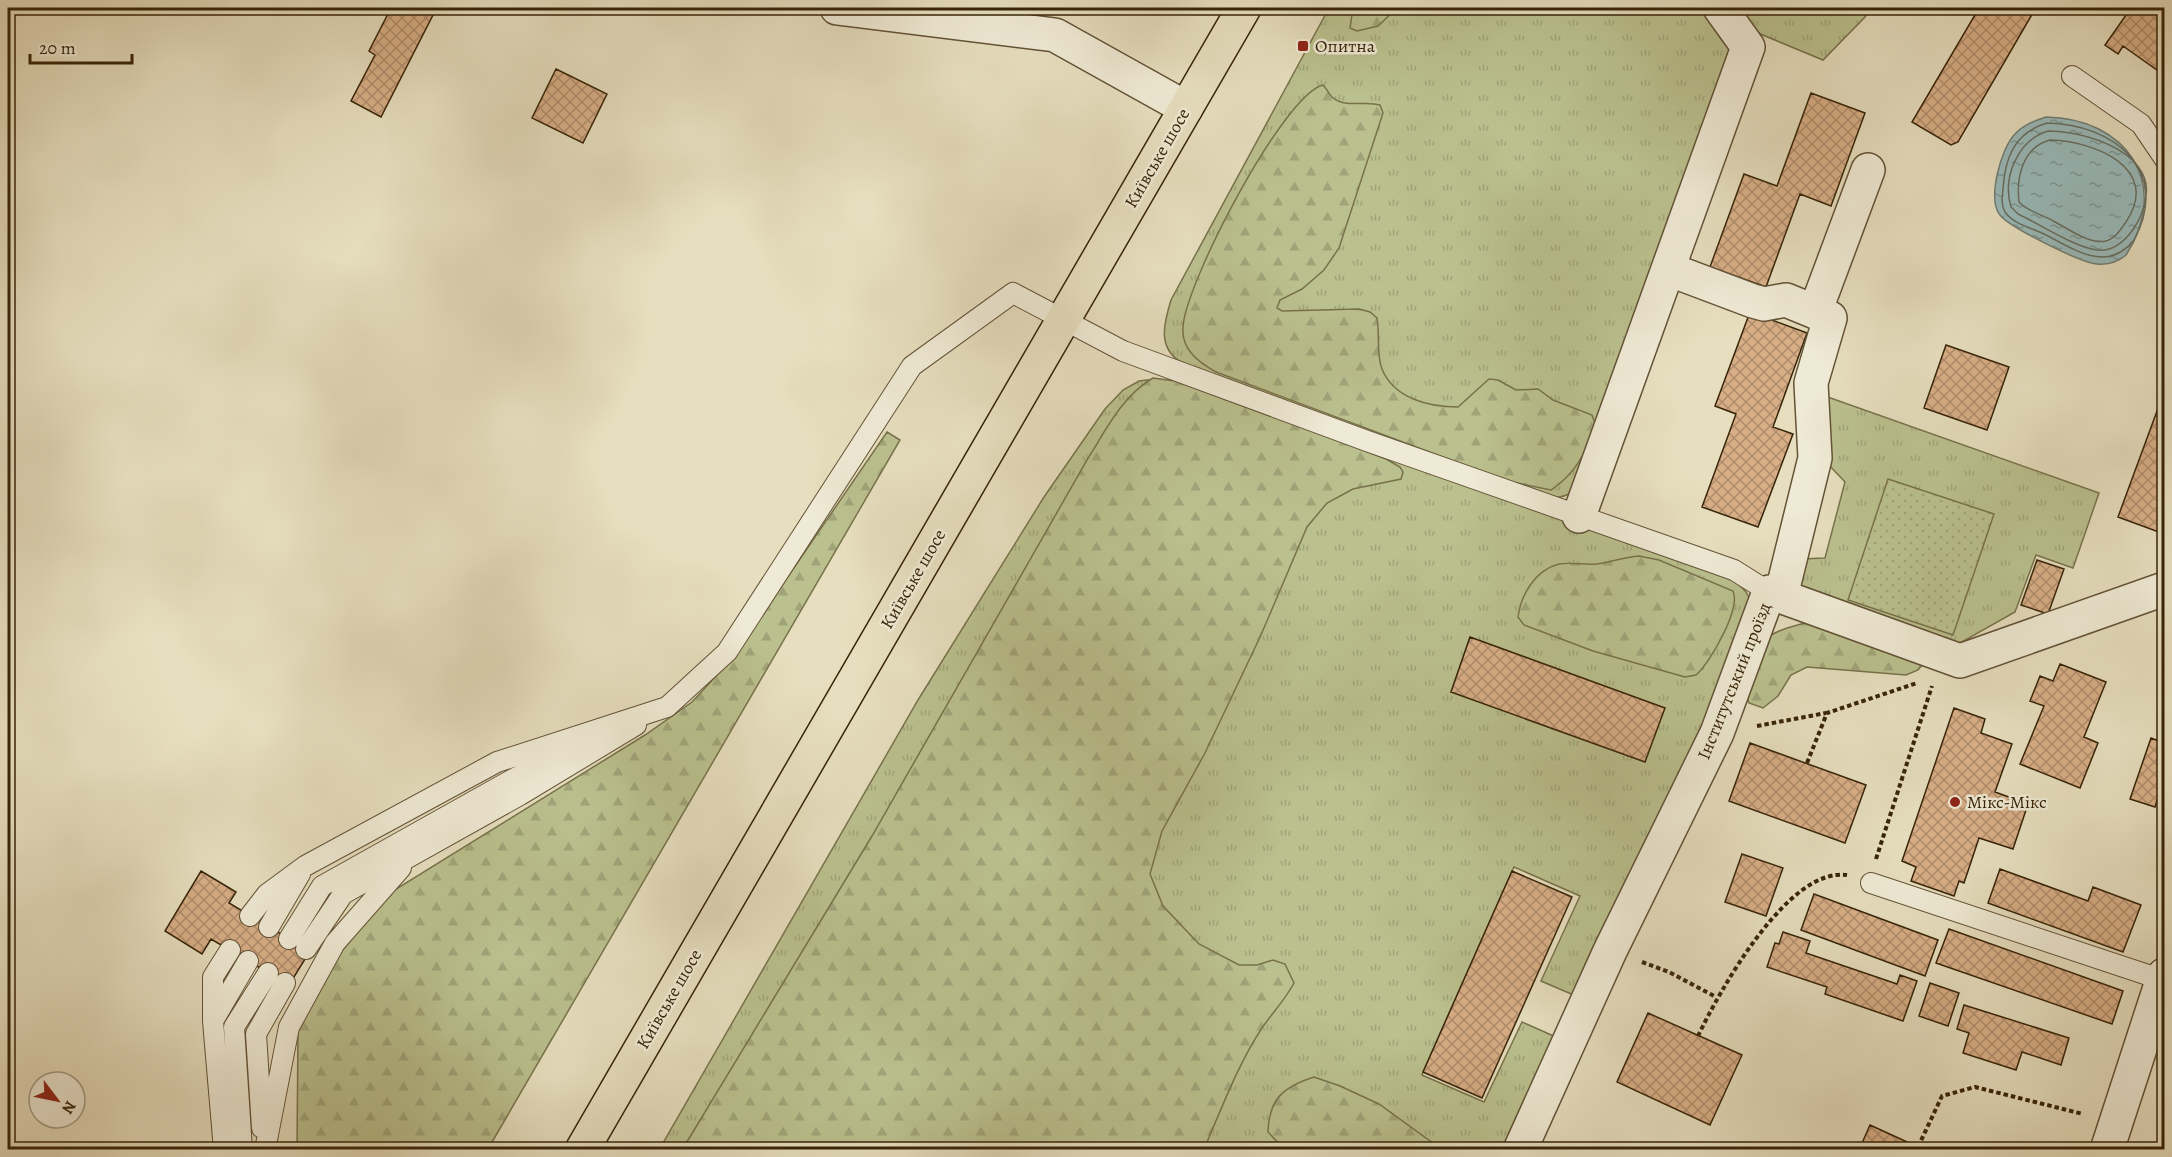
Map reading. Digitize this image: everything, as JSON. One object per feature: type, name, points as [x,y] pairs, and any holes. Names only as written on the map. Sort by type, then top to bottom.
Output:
[{"type":"main road","name":"Київське шосе","points":[[582,1149],[1244,8]]},
{"type":"street","points":[[837,8],[1055,35],[1186,108]]},
{"type":"street","points":[[1579,516],[1748,47],[1720,8]]},
{"type":"street","points":[[1815,312],[1868,170]]},
{"type":"street","points":[[1668,269],[1753,301],[1764,304],[1786,300],[1830,318],[1811,383],[1815,458],[1775,594]]},
{"type":"street","points":[[1948,669],[2164,589]]},
{"type":"street","name":"Інститутський проїзд","points":[[1520,1149],[1610,951],[1717,733],[1775,594],[1948,669]]},
{"type":"street","points":[[2111,1136],[2164,978]]},
{"type":"lane","points":[[2072,76],[2140,124],[2164,158]]},
{"type":"lane","points":[[667,707],[514,778],[322,886],[297,944],[343,894],[667,707],[727,652],[912,366],[1013,293],[1123,351],[1734,570],[1775,594]]},
{"type":"lane","points":[[250,915],[267,894],[305,866],[497,762],[667,707]]},
{"type":"lane","points":[[264,1149],[289,1027],[335,943],[410,856]]},
{"type":"lane","points":[[269,927],[305,866]]},
{"type":"lane","points":[[1871,883],[2164,978]]},
{"type":"lane","points":[[224,1149],[213,1021],[213,977],[230,950]]},
{"type":"lane","points":[[213,1021],[248,961]]},
{"type":"lane","points":[[242,1149],[234,1027],[268,973]]},
{"type":"lane","points":[[264,1149],[256,1034],[285,983]]},
{"type":"path","points":[[1717,733],[1827,713],[1948,669]]},
{"type":"path","points":[[1698,1036],[1716,997],[1775,915],[1806,885],[1826,876],[1845,874],[1871,883],[1877,854],[1948,669]]},
{"type":"path","points":[[1807,763],[1827,713]]},
{"type":"path","points":[[1610,951],[1669,972],[1716,997]]},
{"type":"path","points":[[1918,1147],[1942,1096],[1975,1087],[2111,1136]]},
{"type":"green space","points":[[1329,8],[1709,8],[1735,47],[1573,492],[1562,497],[1551,498],[1528,493],[1181,362],[1168,350],[1164,334],[1171,300]]},
{"type":"green space","points":[[1353,8],[1397,8],[1378,26],[1357,31],[1350,28]]},
{"type":"green space","points":[[1730,8],[1870,8],[1865,17],[1823,60],[1753,31]]},
{"type":"green space","points":[[1323,85],[1337,101],[1380,105],[1383,113],[1339,248],[1324,270],[1302,289],[1280,300],[1277,308],[1282,311],[1359,309],[1370,312],[1377,318],[1379,357],[1388,379],[1404,394],[1425,403],[1458,407],[1489,379],[1498,380],[1516,390],[1538,389],[1553,400],[1592,415],[1596,427],[1583,455],[1567,477],[1551,490],[1507,481],[1216,372],[1197,359],[1188,348],[1183,335],[1183,327],[1188,305],[1218,234],[1262,155],[1285,121],[1306,97]]},
{"type":"green space","points":[[1153,378],[1182,382],[1386,459],[1400,467],[1403,472],[1401,479],[1353,489],[1327,503],[1307,527],[1261,635],[1205,753],[1162,831],[1150,874],[1163,906],[1199,944],[1239,965],[1257,965],[1273,960],[1285,964],[1294,983],[1262,1028],[1245,1057],[1204,1149],[682,1150],[872,836],[1101,437],[1132,394]]},
{"type":"green space","points":[[1156,379],[1454,478],[1731,576],[1751,601],[1694,753],[1576,996],[1541,981],[1580,896],[1514,867],[1423,1072],[1422,1075],[1484,1102],[1522,1022],[1558,1038],[1509,1149],[659,1150],[918,700],[1044,497],[1105,409],[1123,390],[1139,381]],"holes":[[[1470,638],[1664,708],[1451,692]]]},
{"type":"green space","points":[[1822,395],[2099,493],[2073,568],[2036,555],[2015,612],[1946,651],[1808,593],[1797,583],[1801,559],[1825,558],[1845,482],[1826,462]]},
{"type":"green space","points":[[887,432],[900,440],[488,1149],[297,1150],[298,1031],[336,958],[388,894],[645,735],[692,702],[730,661]]},
{"type":"green space","points":[[1888,479],[1994,514],[1953,635],[1848,600]]},
{"type":"green space","points":[[1639,556],[1659,560],[1733,591],[1733,610],[1729,622],[1716,648],[1696,675],[1685,677],[1593,651],[1524,625],[1518,617],[1522,600],[1531,584],[1550,567],[1564,563],[1597,564]]},
{"type":"green space","points":[[1809,622],[1923,664],[1918,670],[1906,675],[1807,667],[1791,675],[1778,696],[1763,708],[1749,703],[1745,692],[1762,643],[1778,632]]},
{"type":"green space","points":[[1314,1077],[1379,1104],[1441,1149],[1284,1149],[1268,1132],[1271,1111],[1286,1090]]},
{"type":"water","points":[[2046,117],[2074,120],[2099,129],[2119,142],[2133,160],[2142,180],[2144,204],[2139,229],[2126,255],[2120,260],[2097,264],[2076,258],[2030,236],[2006,221],[1996,208],[1995,186],[2005,150],[2018,131]]},
{"type":"building","points":[[391,8],[429,8],[435,11],[381,117],[351,101],[375,55],[369,51]]},
{"type":"building","points":[[1979,8],[2027,8],[2034,11],[1958,142],[1951,145],[1912,122]]},
{"type":"building","points":[[2131,8],[2146,8],[2164,20],[2164,75],[2123,46],[2118,54],[2105,45]]},
{"type":"building","points":[[556,69],[607,94],[583,143],[532,118]]},
{"type":"building","points":[[1811,93],[1865,113],[1831,206],[1800,194],[1766,287],[1710,267],[1744,174],[1777,186]]},
{"type":"building","points":[[1750,312],[1807,333],[1773,427],[1793,434],[1758,527],[1702,507],[1736,414],[1715,406]]},
{"type":"building","points":[[1946,345],[2009,367],[1987,430],[1924,408]]},
{"type":"building","points":[[2164,392],[2164,534],[2118,517]]},
{"type":"building","points":[[2037,560],[2064,569],[2048,614],[2021,605]]},
{"type":"building","points":[[1470,637],[1665,708],[1645,762],[1451,692]]},
{"type":"building","points":[[2060,664],[2106,682],[2084,737],[2098,743],[2080,788],[2020,764],[2044,706],[2030,701],[2040,676],[2053,681]]},
{"type":"building","points":[[1954,708],[1985,719],[1981,733],[2012,744],[1995,792],[2028,804],[2013,849],[1979,838],[1964,883],[1959,881],[1954,896],[1911,881],[1916,867],[1902,861]]},
{"type":"building","points":[[2151,738],[2164,743],[2164,778],[2155,807],[2130,799]]},
{"type":"building","points":[[1750,743],[1866,785],[1845,843],[1729,801]]},
{"type":"building","points":[[1742,854],[1783,868],[1766,916],[1725,902]]},
{"type":"building","points":[[2000,869],[2088,901],[2093,887],[2141,905],[2123,952],[1988,903]]},
{"type":"building","points":[[201,871],[236,892],[229,903],[310,951],[289,985],[211,939],[202,954],[165,931]]},
{"type":"building","points":[[1512,871],[1572,897],[1482,1098],[1423,1072]]},
{"type":"building","points":[[1814,894],[1938,940],[1925,976],[1801,930]]},
{"type":"building","points":[[1949,929],[2123,991],[2112,1024],[1936,963]]},
{"type":"building","points":[[1783,932],[1810,941],[1806,953],[1897,984],[1900,975],[1917,981],[1903,1021],[1825,994],[1827,987],[1767,967],[1775,943],[1779,944]]},
{"type":"building","points":[[1930,983],[1959,993],[1948,1026],[1919,1016]]},
{"type":"building","points":[[1964,1005],[2069,1038],[2061,1065],[2022,1052],[2016,1070],[1963,1053],[1969,1033],[1957,1029]]},
{"type":"building","points":[[1648,1013],[1742,1055],[1710,1125],[1617,1082]]},
{"type":"building","points":[[1870,1125],[1918,1147],[1924,1150],[1859,1150]]},
{"type":"place","name":"Опитна","points":[[1303,46]]},
{"type":"place","name":"Мікс-Мікс","points":[[1955,802]]}]
